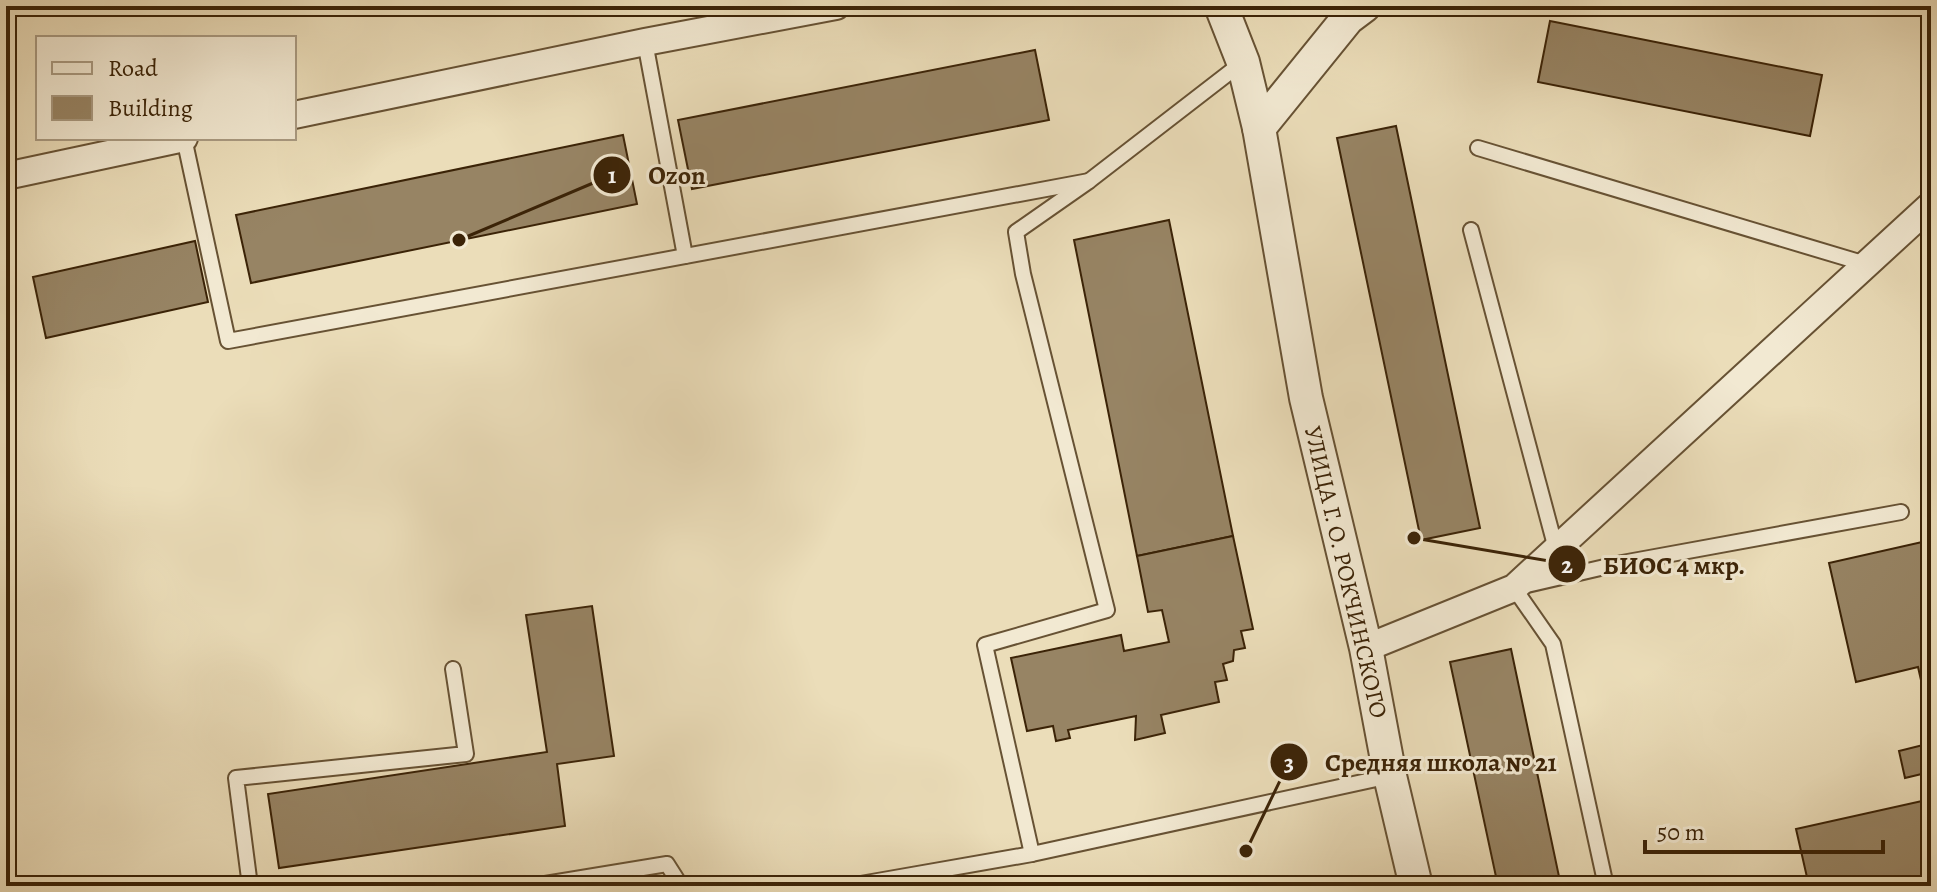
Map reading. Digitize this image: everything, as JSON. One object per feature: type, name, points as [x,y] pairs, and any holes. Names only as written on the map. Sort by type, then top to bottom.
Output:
[{"type":"street","points":[[296,115],[836,6]]},
{"type":"street","name":"УЛИЦА Г. О. РОКЧИНСКОГО","points":[[1221,6],[1243,62],[1259,128],[1306,398],[1366,648],[1390,776],[1416,886]]},
{"type":"street","points":[[1259,128],[1348,18],[1364,6]]},
{"type":"street","points":[[6,176],[175,140]]},
{"type":"street","points":[[1366,648],[1514,588],[1931,205]]},
{"type":"lane","points":[[645,42],[685,256]]},
{"type":"lane","points":[[1032,854],[985,645],[1107,610],[1023,274],[1016,232],[1089,181],[1243,62]]},
{"type":"lane","points":[[184,140],[228,341],[1089,181]]},
{"type":"lane","points":[[1478,148],[1866,264]]},
{"type":"lane","points":[[1471,230],[1556,549]]},
{"type":"lane","points":[[1606,886],[1553,644],[1514,588],[1622,563],[1901,512]]},
{"type":"lane","points":[[250,886],[236,778],[466,754],[453,669]]},
{"type":"lane","points":[[849,886],[1032,854],[1390,776]]},
{"type":"lane","points":[[533,886],[667,864],[681,886]]},
{"type":"building","points":[[1550,21],[1822,75],[1810,136],[1538,82]]},
{"type":"building","points":[[1035,50],[1049,120],[692,189],[678,120]]},
{"type":"building","points":[[1396,126],[1480,528],[1421,540],[1337,138]]},
{"type":"building","points":[[623,135],[637,204],[251,283],[236,215]]},
{"type":"building","points":[[1169,220],[1233,536],[1137,556],[1074,240]]},
{"type":"building","points":[[195,241],[208,302],[46,338],[33,277]]},
{"type":"building","points":[[1233,536],[1253,629],[1241,631],[1245,648],[1234,650],[1233,661],[1223,664],[1227,680],[1215,682],[1219,702],[1161,715],[1165,733],[1135,740],[1136,716],[1068,730],[1070,738],[1056,741],[1053,726],[1027,731],[1011,658],[1121,635],[1124,651],[1169,642],[1162,610],[1148,612],[1137,556]]},
{"type":"building","points":[[1931,540],[1931,724],[1918,667],[1856,682],[1829,563]]},
{"type":"building","points":[[592,606],[614,756],[557,764],[565,826],[279,868],[268,794],[547,752],[526,615]]},
{"type":"building","points":[[1511,649],[1561,886],[1498,886],[1450,662]]},
{"type":"building","points":[[1931,743],[1931,777],[1930,772],[1905,778],[1899,751]]},
{"type":"building","points":[[1931,799],[1931,876],[1887,886],[1809,886],[1796,829]]},
{"type":"place","name":"Ozon","points":[[459,240]]},
{"type":"place","name":"БИОС 4 мкр.","points":[[1414,538]]},
{"type":"place","name":"Средняя школа № 21","points":[[1246,851]]}]
